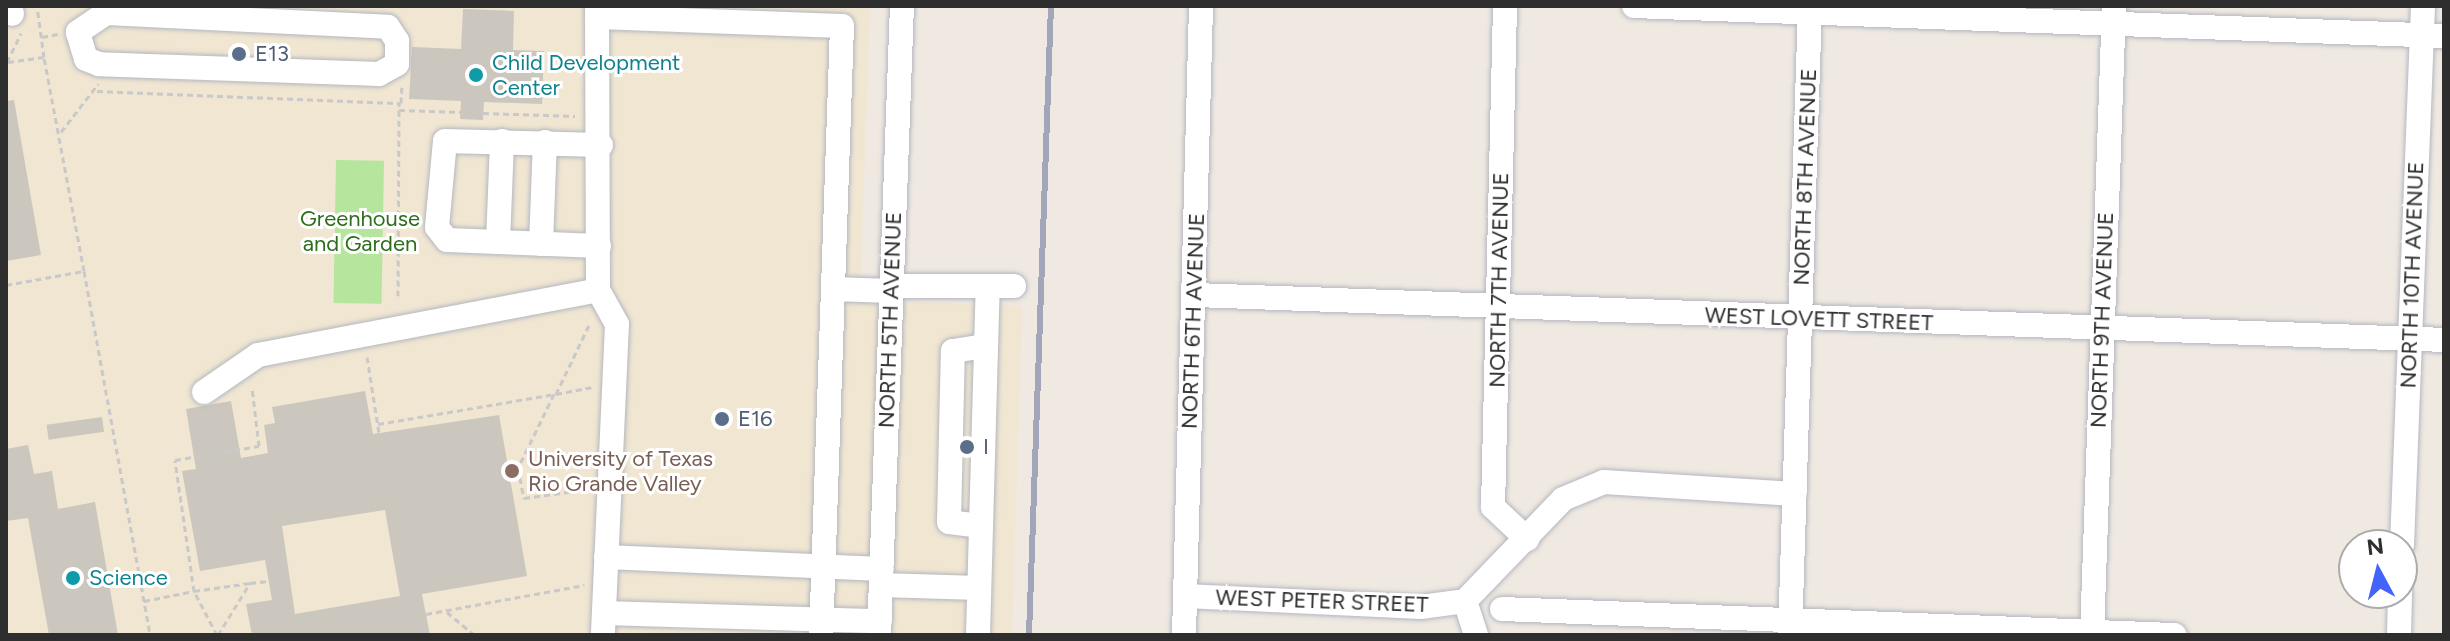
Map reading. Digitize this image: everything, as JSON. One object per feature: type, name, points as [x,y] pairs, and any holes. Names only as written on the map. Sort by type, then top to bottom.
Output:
[{"type":"street","name":"NORTH 5TH AVENUE","points":[[880,628],[902,6]]},
{"type":"street","name":"NORTH 6TH AVENUE","points":[[1184,635],[1201,6]]},
{"type":"street","name":"NORTH 7TH AVENUE","points":[[1505,6],[1493,507],[1527,539]]},
{"type":"street","points":[[1634,6],[2113,13],[2433,36]]},
{"type":"street","name":"NORTH 10TH AVENUE","points":[[2403,529],[2409,339],[2433,36],[2423,6]]},
{"type":"street","name":"NORTH 8TH AVENUE","points":[[1790,629],[1810,9]]},
{"type":"street","points":[[822,627],[842,26],[597,11],[601,145],[598,290],[617,324],[603,624],[880,628]]},
{"type":"street","points":[[106,13],[256,13],[388,27],[397,41],[397,64],[379,74],[99,64],[79,47],[83,22],[106,13]]},
{"type":"street","name":"NORTH 9TH AVENUE","points":[[2092,634],[2113,13]]},
{"type":"street","points":[[599,246],[440,236],[440,158],[441,144],[452,138],[601,145]]},
{"type":"street","points":[[498,242],[502,141]]},
{"type":"street","points":[[541,244],[545,142]]},
{"type":"street","points":[[978,635],[988,286]]},
{"type":"street","points":[[834,289],[1014,286]]},
{"type":"street","points":[[204,392],[258,355],[598,290]]},
{"type":"street","name":"WEST LOVETT STREET","points":[[1195,295],[2444,340]]},
{"type":"street","points":[[981,526],[949,522],[952,395],[957,346],[986,346]]},
{"type":"street","points":[[1476,635],[1465,601],[1563,499],[1604,482],[1795,494]]},
{"type":"street","points":[[606,557],[824,567],[979,588]]},
{"type":"street","name":"WEST PETER STREET","points":[[1185,596],[1421,607],[1465,601]]},
{"type":"street","points":[[1502,609],[1790,629],[2174,635]]},
{"type":"street","points":[[2399,635],[2400,609]]},
{"type":"path","points":[[37,6],[150,635]]},
{"type":"path","points":[[8,62],[44,57]]},
{"type":"path","points":[[398,296],[399,103]]},
{"type":"path","points":[[399,110],[461,112]]},
{"type":"path","points":[[483,113],[579,116]]},
{"type":"path","points":[[6,285],[84,271]]},
{"type":"path","points":[[581,315],[596,332]]},
{"type":"path","points":[[590,323],[518,468],[524,498],[595,489]]},
{"type":"path","points":[[366,349],[379,433]]},
{"type":"path","points":[[217,635],[194,591],[175,460],[259,446],[249,389],[260,381]]},
{"type":"path","points":[[378,424],[598,386],[597,401]]},
{"type":"path","points":[[594,504],[595,474]]},
{"type":"path","points":[[144,601],[269,581]]},
{"type":"path","points":[[217,635],[250,583]]},
{"type":"path","points":[[426,614],[590,584]]},
{"type":"path","points":[[445,611],[474,635]]},
{"type":"shaded area","name":"University of Texas Rio Grande Valley","points":[[6,6],[870,6],[860,300],[1022,306],[1012,635],[6,635]]},
{"type":"green space","name":"Greenhouse and Garden","points":[[336,160],[384,161],[381,304],[334,303]]},
{"type":"building","name":"Child Development Center","points":[[463,9],[514,11],[513,50],[544,51],[542,104],[484,102],[483,120],[460,119],[461,101],[409,99],[412,47],[461,49]]},
{"type":"building","points":[[14,100],[41,255],[6,261],[6,101]]},
{"type":"building","points":[[365,391],[373,434],[499,415],[527,576],[422,594],[430,635],[252,635],[246,604],[272,600],[265,560],[200,571],[182,471],[196,469],[186,409],[231,401],[241,458],[268,453],[264,425],[275,423],[272,407]],"holes":[[[385,510],[400,596],[295,614],[282,526]]]},
{"type":"building","points":[[102,417],[104,432],[49,440],[47,425]]},
{"type":"building","name":"Science","points":[[28,445],[34,474],[52,471],[58,509],[95,502],[118,635],[49,635],[28,518],[6,521],[6,449]]},
{"type":"railway","points":[[1029,635],[1051,6]]},
{"type":"place","name":"E13","points":[[239,54]]},
{"type":"place","name":"Child Development Center","points":[[476,75]]},
{"type":"place","name":"E16","points":[[722,419]]},
{"type":"place","name":"I","points":[[967,447]]},
{"type":"place","name":"University of Texas Rio Grande Valley","points":[[512,471]]},
{"type":"place","name":"Science","points":[[73,578]]}]
